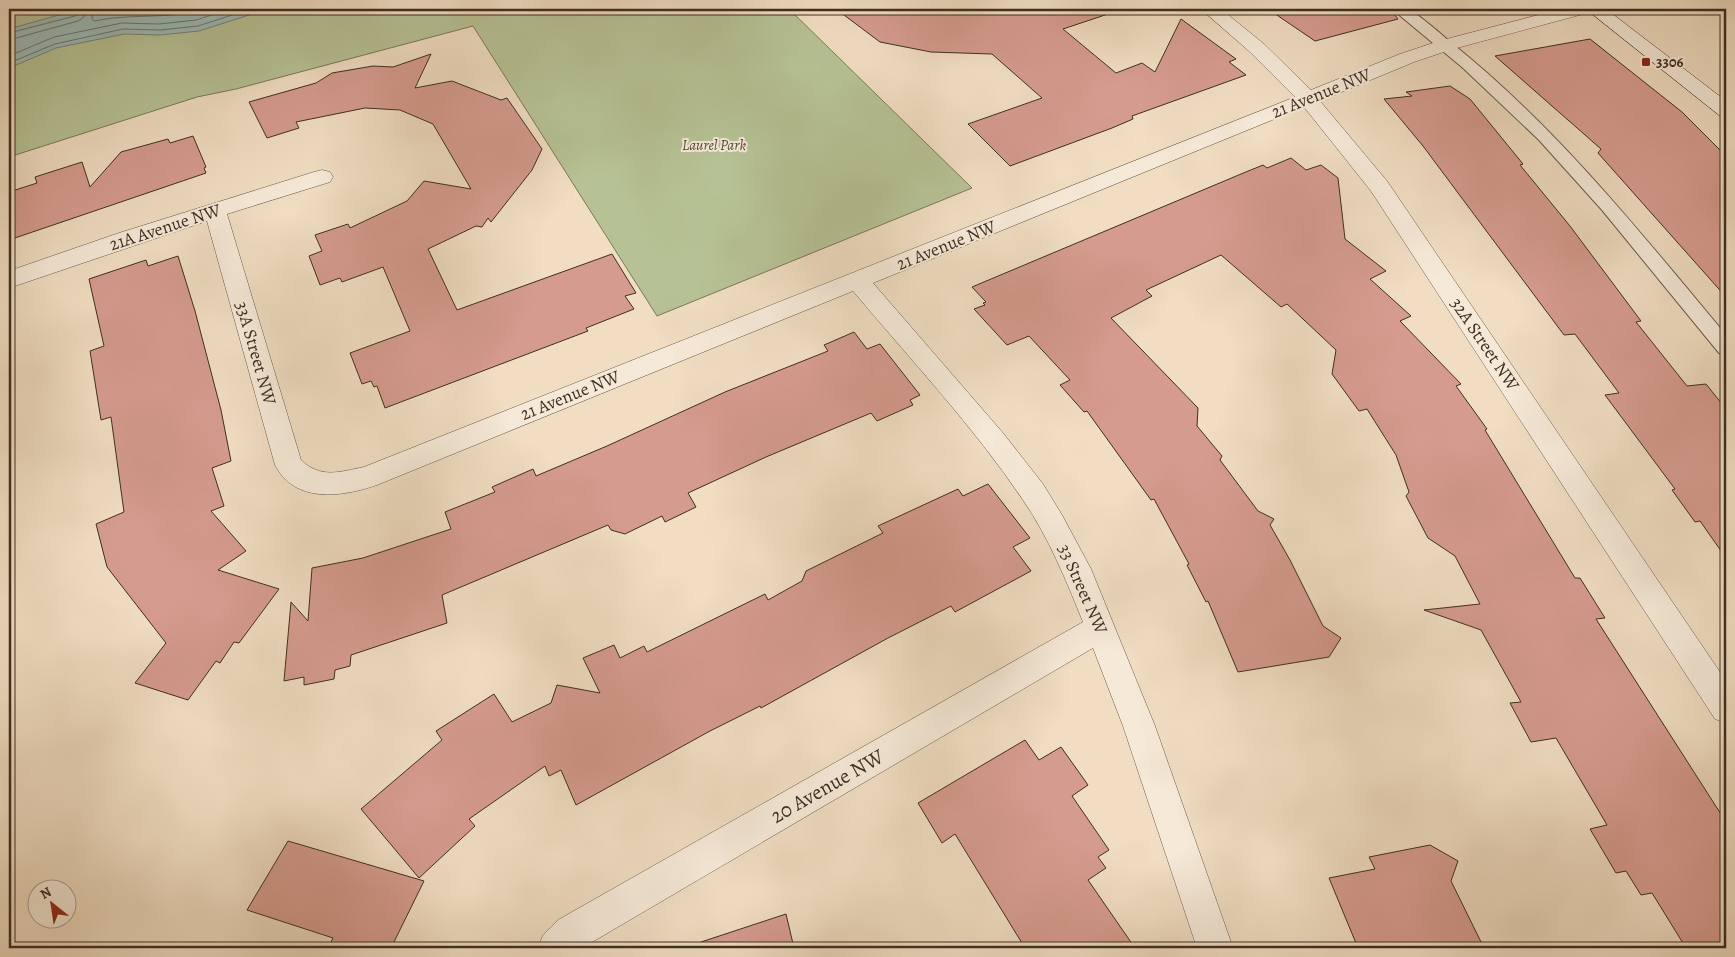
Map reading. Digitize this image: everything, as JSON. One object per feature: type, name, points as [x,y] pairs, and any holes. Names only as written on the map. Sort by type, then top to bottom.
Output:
[{"type":"street","name":"32A Street NW","points":[[1210,9],[1245,38],[1328,121],[1379,186],[1715,674],[1726,708]]},
{"type":"street","name":"21 Avenue NW","points":[[313,484],[329,485],[366,477],[858,281],[1407,58],[1446,45],[1581,9]]},
{"type":"street","points":[[1595,9],[1726,111]]},
{"type":"street","name":"21A Avenue NW","points":[[9,280],[127,238],[322,177]]},
{"type":"street","name":"33A Street NW","points":[[215,211],[289,465],[298,476],[313,484]]},
{"type":"street","name":"33 Street NW","points":[[858,281],[994,441],[1033,492],[1076,569],[1102,628],[1140,726],[1215,948]]},
{"type":"street","name":"20 Avenue NW","points":[[556,948],[571,933],[1102,628]]},
{"type":"lane","points":[[1399,9],[1446,45],[1527,119],[1607,205],[1726,348]]},
{"type":"green space","name":"Laurel Park","points":[[9,9],[789,9],[972,188],[657,316],[473,26],[236,89],[197,97],[9,157]]},
{"type":"water","points":[[80,9],[268,9],[199,31],[160,35],[124,34],[56,48],[9,68],[9,29]]},
{"type":"building","points":[[836,9],[1107,9],[1108,14],[1063,29],[1116,73],[1142,63],[1155,72],[1181,19],[1236,59],[1229,62],[1246,75],[1132,116],[1133,119],[1112,128],[1010,166],[968,124],[1042,98],[992,54],[931,52],[880,42]]},
{"type":"building","points":[[1268,9],[1390,9],[1398,19],[1315,41]]},
{"type":"building","points":[[1590,39],[1682,112],[1726,156],[1726,297],[1598,153],[1601,149],[1495,56]]},
{"type":"building","points":[[431,54],[415,88],[452,81],[501,100],[507,98],[542,149],[532,170],[491,222],[488,218],[482,227],[476,226],[428,249],[457,310],[612,254],[636,293],[625,296],[634,309],[586,328],[588,331],[385,408],[377,386],[374,387],[371,381],[362,384],[350,353],[410,331],[383,267],[342,282],[340,278],[320,285],[309,256],[322,251],[315,235],[348,224],[350,228],[407,201],[424,181],[471,189],[433,124],[400,110],[365,108],[296,122],[299,128],[267,138],[249,102],[316,83],[332,73],[373,66],[393,67]]},
{"type":"building","points":[[1450,86],[1470,99],[1523,164],[1520,165],[1570,226],[1641,321],[1636,322],[1687,386],[1706,384],[1726,409],[1726,558],[1700,521],[1695,522],[1672,490],[1675,489],[1605,395],[1619,393],[1575,334],[1564,335],[1423,146],[1384,99],[1412,96],[1406,92]]},
{"type":"building","points":[[193,136],[206,167],[204,168],[206,173],[9,240],[9,192],[37,183],[35,177],[82,162],[90,187],[121,152],[168,139],[170,143]]},
{"type":"building","points":[[1291,158],[1306,170],[1321,165],[1338,178],[1345,239],[1386,271],[1370,279],[1411,316],[1400,321],[1461,384],[1456,386],[1487,429],[1485,430],[1575,578],[1580,578],[1605,618],[1596,619],[1726,822],[1726,948],[1686,948],[1652,893],[1641,895],[1626,871],[1616,873],[1590,829],[1607,825],[1556,738],[1531,742],[1510,703],[1521,702],[1481,630],[1424,610],[1480,604],[1455,556],[1428,538],[1406,496],[1409,492],[1396,455],[1367,409],[1359,411],[1332,374],[1336,350],[1287,304],[1281,307],[1221,255],[1146,290],[1152,296],[1111,318],[1198,408],[1197,426],[1222,456],[1220,460],[1258,511],[1274,519],[1270,525],[1323,626],[1341,638],[1329,657],[1238,672],[1208,601],[1206,602],[1187,565],[1189,564],[1154,499],[1151,500],[1087,411],[1084,412],[1060,385],[1070,380],[1029,336],[1007,345],[974,309],[985,305],[983,303],[986,302],[972,287],[1263,165],[1267,168]]},
{"type":"building","points":[[178,256],[195,311],[221,410],[231,461],[212,468],[224,506],[211,511],[246,551],[218,570],[279,589],[239,643],[234,642],[220,663],[216,661],[188,700],[135,683],[166,643],[107,567],[96,524],[124,512],[111,417],[101,420],[90,351],[104,346],[89,279],[146,260],[148,266]]},
{"type":"building","points":[[854,332],[867,349],[880,344],[920,395],[910,400],[913,405],[877,421],[871,413],[766,457],[688,493],[696,507],[665,522],[662,516],[625,534],[611,530],[608,525],[442,595],[447,623],[351,655],[350,666],[335,670],[334,679],[304,685],[304,677],[284,681],[291,602],[308,621],[312,568],[363,558],[451,529],[445,512],[495,492],[492,487],[533,469],[536,476],[607,446],[725,392],[828,351],[824,345]]},
{"type":"building","points":[[988,484],[1030,538],[1013,547],[1031,571],[955,612],[951,606],[888,638],[761,708],[760,706],[710,731],[576,805],[561,770],[549,776],[545,766],[469,819],[475,826],[419,878],[361,809],[442,740],[436,731],[494,694],[512,722],[551,703],[557,685],[600,693],[583,658],[614,645],[620,658],[644,646],[647,652],[765,594],[768,600],[802,581],[806,571],[883,533],[878,526],[958,489],[963,496]]},
{"type":"building","points":[[1025,740],[1039,760],[1061,747],[1088,785],[1072,796],[1109,850],[1098,857],[1106,868],[1088,880],[1135,948],[1025,948],[955,834],[942,843],[918,803]]},
{"type":"building","points":[[288,841],[424,881],[391,948],[352,948],[331,942],[333,938],[247,910]]},
{"type":"building","points":[[1430,845],[1458,861],[1451,881],[1484,948],[1358,948],[1329,878],[1375,869],[1369,857]]},
{"type":"building","points":[[786,914],[794,948],[702,948],[701,942]]},
{"type":"place","name":"3306","points":[[1646,62]]}]
